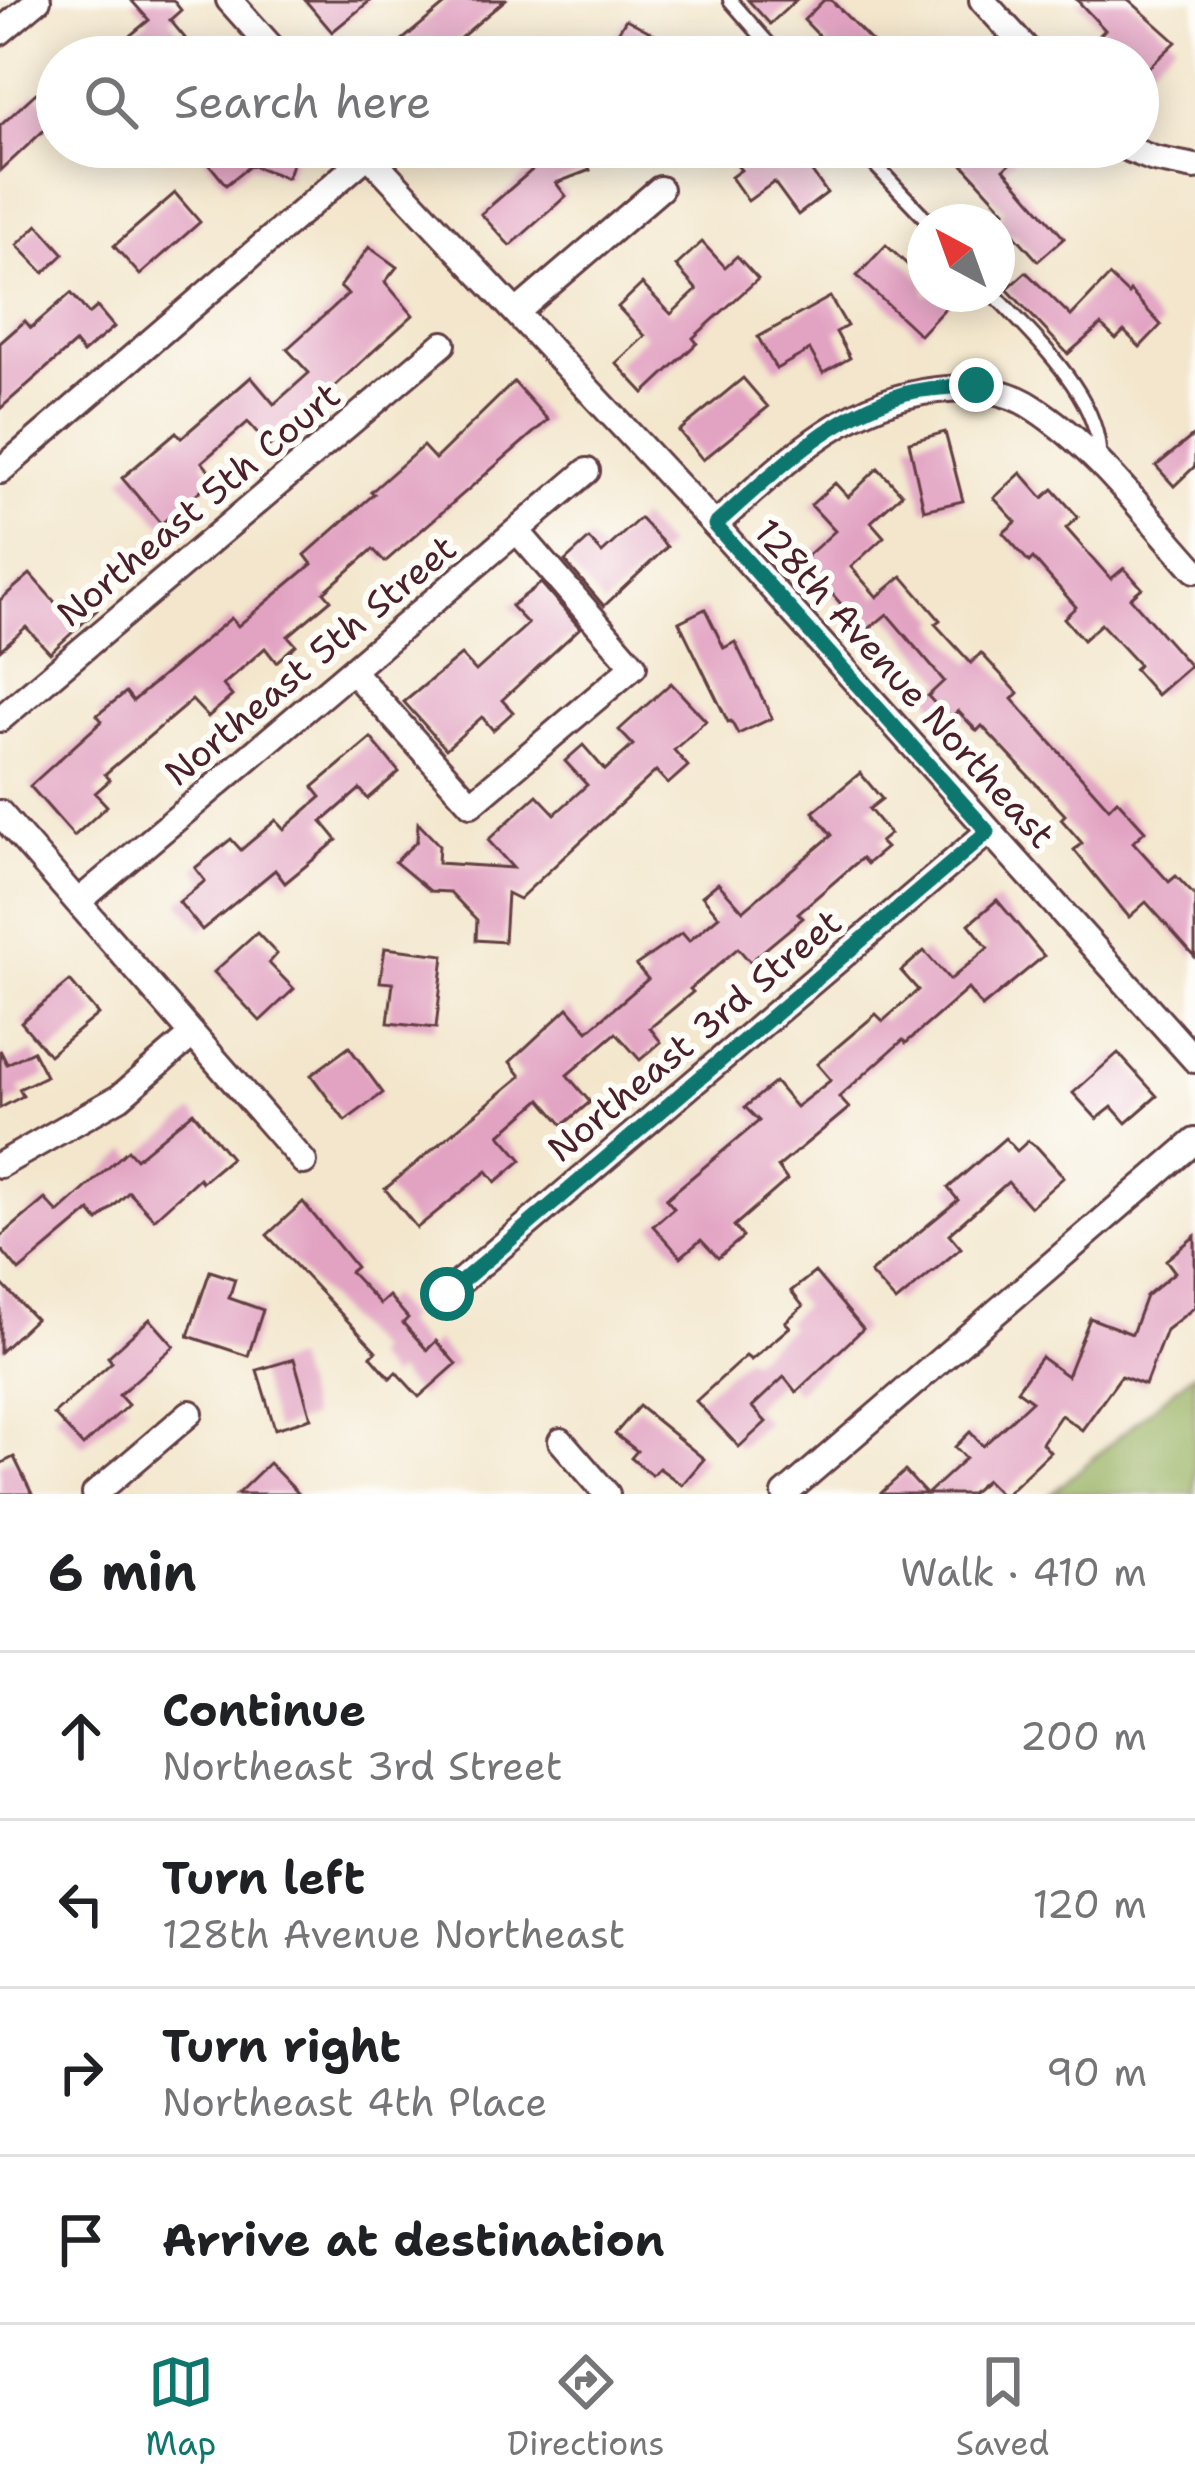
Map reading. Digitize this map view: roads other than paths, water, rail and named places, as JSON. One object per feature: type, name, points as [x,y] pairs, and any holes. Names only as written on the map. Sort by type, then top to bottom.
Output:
[{"type":"street","points":[[0,32],[38,0]]},
{"type":"street","points":[[229,0],[261,36]]},
{"type":"street","points":[[982,0],[1015,36]]},
{"type":"street","points":[[1159,160],[1195,166]]},
{"type":"street","points":[[0,471],[345,168]]},
{"type":"street","name":"128th Avenue Northeast","points":[[380,168],[715,525],[1195,1060]]},
{"type":"street","points":[[518,311],[660,190]]},
{"type":"street","name":"Northeast 5th Court","points":[[0,718],[443,344]]},
{"type":"street","points":[[715,525],[805,445],[850,416],[904,393],[976,385],[1032,406],[1099,464],[1195,570]]},
{"type":"street","name":"Northeast 5th Street","points":[[78,902],[587,471]]},
{"type":"street","points":[[352,672],[471,804],[634,666],[518,532]]},
{"type":"street","points":[[0,813],[304,1162]]},
{"type":"street","name":"Northeast 3rd Street","points":[[447,1294],[988,832]]},
{"type":"street","points":[[0,1165],[120,1097],[191,1036]]},
{"type":"street","points":[[785,1494],[1195,1141]]},
{"type":"street","points":[[94,1494],[190,1413]]},
{"type":"street","points":[[561,1441],[607,1494]]},
{"type":"lane","points":[[730,0],[762,36]]},
{"type":"lane","points":[[878,168],[912,204]]},
{"type":"lane","points":[[1009,312],[1093,414],[1101,439],[1099,464]]}]
